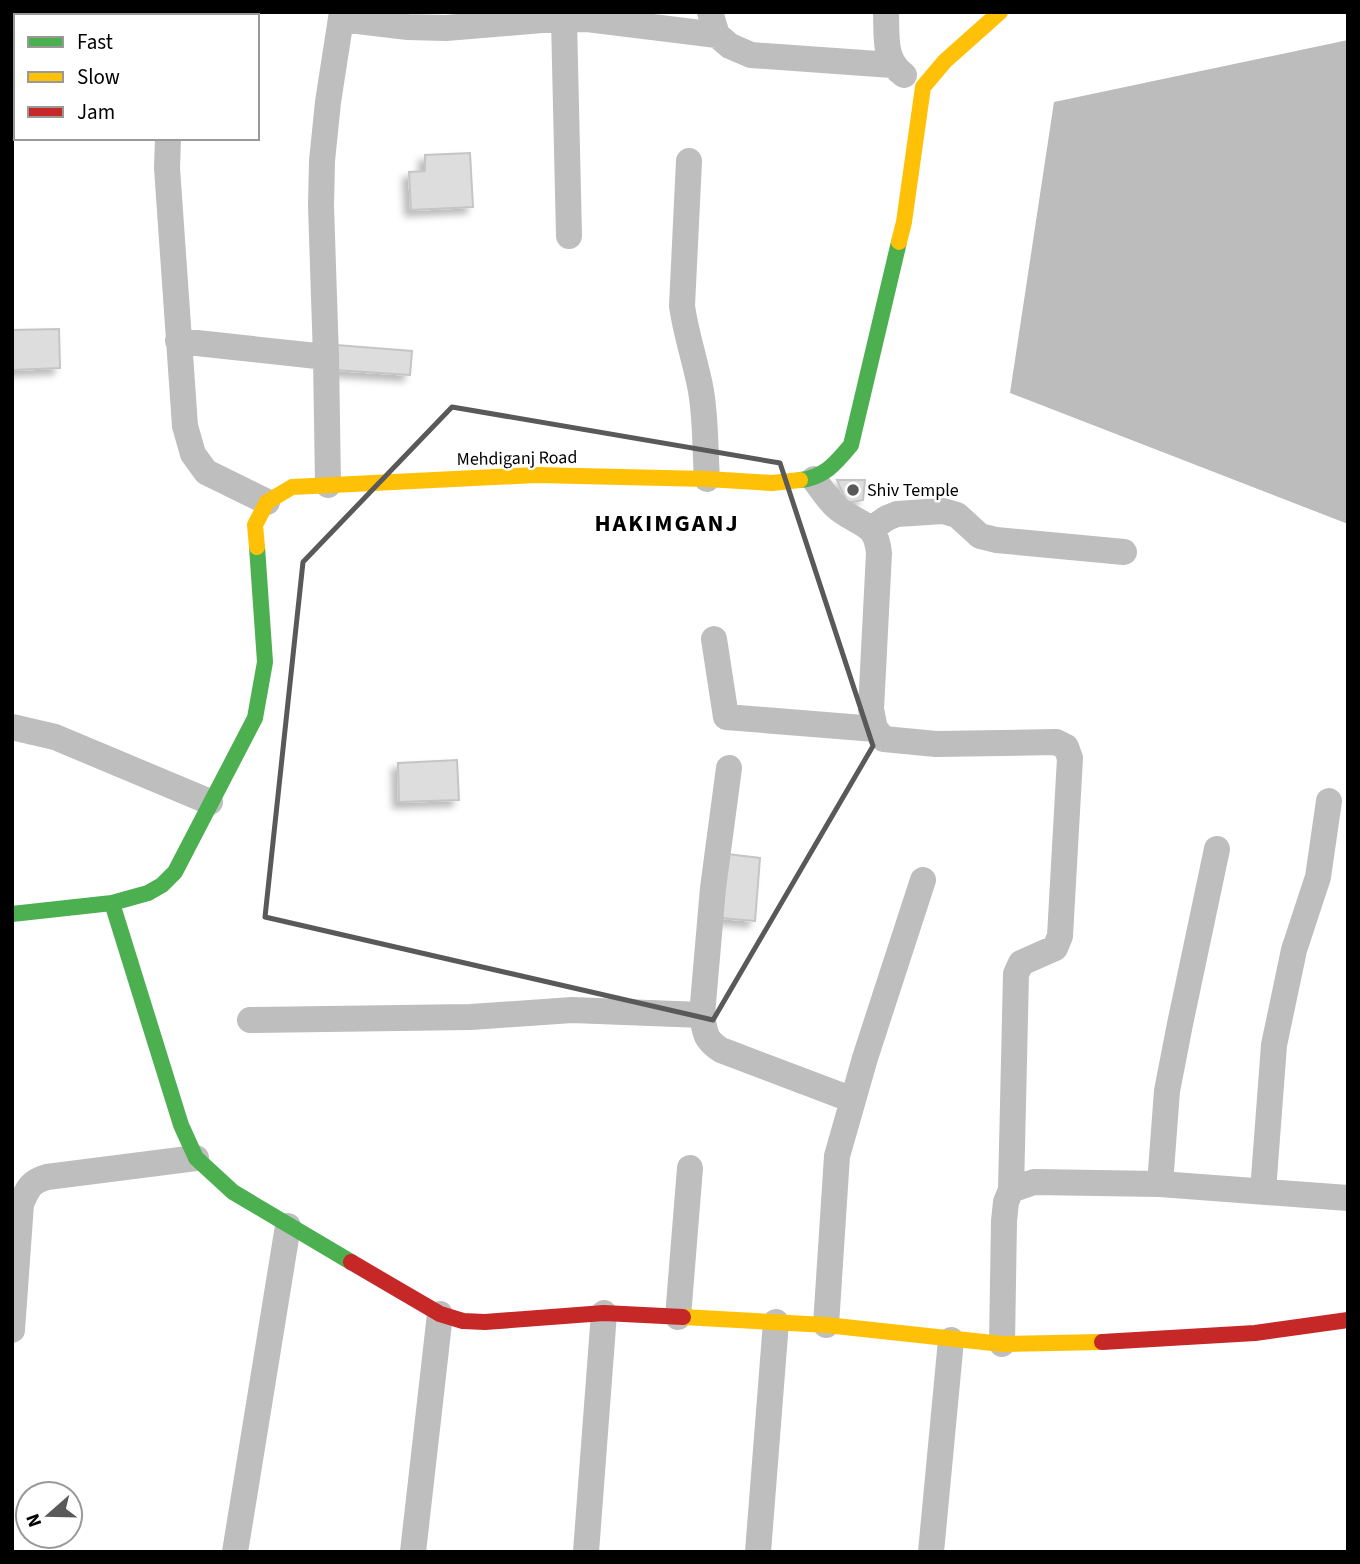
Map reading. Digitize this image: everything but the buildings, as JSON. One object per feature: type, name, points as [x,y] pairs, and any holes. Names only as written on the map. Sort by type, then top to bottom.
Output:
[{"type":"street","points":[[886,12],[888,54],[892,65],[923,87]]},
{"type":"street","points":[[1000,12],[945,61],[923,87],[904,222],[851,445],[835,464],[814,479],[829,500],[871,529],[878,540],[871,709],[875,729],[884,739],[936,744],[1056,742],[1066,747],[1070,758],[1060,936],[1055,948],[1021,962],[1016,974],[1011,1189],[1006,1202],[1004,1221],[1002,1344]]},
{"type":"street","points":[[328,485],[322,161],[341,16],[408,27],[446,28],[578,17],[714,24],[730,46],[751,55],[892,65]]},
{"type":"street","points":[[569,236],[578,17]]},
{"type":"street","points":[[12,914],[112,903],[148,893],[163,885],[175,872],[256,718],[265,662],[255,525],[267,502],[206,471],[193,454],[185,426],[167,168],[168,140]]},
{"type":"street","points":[[689,161],[682,306],[702,394],[707,479]]},
{"type":"street","points":[[178,341],[326,357]]},
{"type":"street","name":"Mehdiganj Road","points":[[267,502],[292,487],[536,474],[772,483],[814,479]]},
{"type":"street","points":[[871,529],[897,514],[943,511],[957,515],[980,536],[996,540],[1124,552]]},
{"type":"street","points":[[714,639],[726,717],[875,729]]},
{"type":"street","points":[[12,727],[55,737],[210,802]]},
{"type":"street","points":[[729,768],[713,888],[702,1016],[706,1035],[712,1044],[721,1050],[853,1100]]},
{"type":"street","points":[[1263,1191],[1274,1045],[1294,950],[1318,877],[1329,801]]},
{"type":"street","points":[[1160,1184],[1167,1091],[1217,849]]},
{"type":"street","points":[[826,1325],[837,1156],[865,1058],[923,880]]},
{"type":"street","points":[[112,903],[181,1125],[196,1158],[233,1192],[440,1314],[463,1321],[485,1322],[604,1313],[776,1322],[1002,1344],[1092,1343],[1255,1333],[1348,1320]]},
{"type":"street","points":[[250,1020],[471,1017],[572,1010],[702,1016]]},
{"type":"street","points":[[12,1330],[21,1204],[29,1186],[47,1177],[196,1158]]},
{"type":"street","points":[[678,1317],[690,1168]]},
{"type":"street","points":[[1011,1189],[1034,1182],[1160,1184],[1348,1198]]},
{"type":"street","points":[[235,1552],[288,1226]]},
{"type":"street","points":[[586,1552],[604,1313]]},
{"type":"street","points":[[413,1552],[440,1314]]},
{"type":"street","points":[[758,1552],[776,1322]]},
{"type":"street","points":[[931,1552],[951,1340]]},
{"type":"highlighted area","points":[[452,407],[780,463],[873,746],[713,1020],[265,917],[303,562]]},
{"type":"shaded area","points":[[1348,40],[1348,524],[1010,393],[1054,102]]},
{"type":"traffic: fast","points":[[800,480],[823,473],[851,445],[899,242]]},
{"type":"traffic: fast","points":[[12,914],[112,903],[148,893],[162,885],[175,872],[255,718],[265,662],[257,547]]},
{"type":"traffic: fast","points":[[112,903],[181,1125],[196,1158],[233,1192],[351,1262]]},
{"type":"traffic: slow","points":[[899,242],[923,87],[945,61],[1000,12]]},
{"type":"traffic: slow","points":[[257,547],[255,525],[267,502],[292,487],[536,475],[772,483],[800,480]]},
{"type":"traffic: slow","points":[[683,1317],[826,1325],[1002,1344],[1102,1342]]},
{"type":"traffic: jam","points":[[351,1262],[440,1314],[463,1321],[485,1322],[604,1313],[683,1317]]},
{"type":"traffic: jam","points":[[1102,1342],[1255,1333],[1348,1320]]},
{"type":"place","name":"Shiv Temple","points":[[853,490]]},
{"type":"district","name":"HAKIMGANJ","points":[[667,523]]}]
